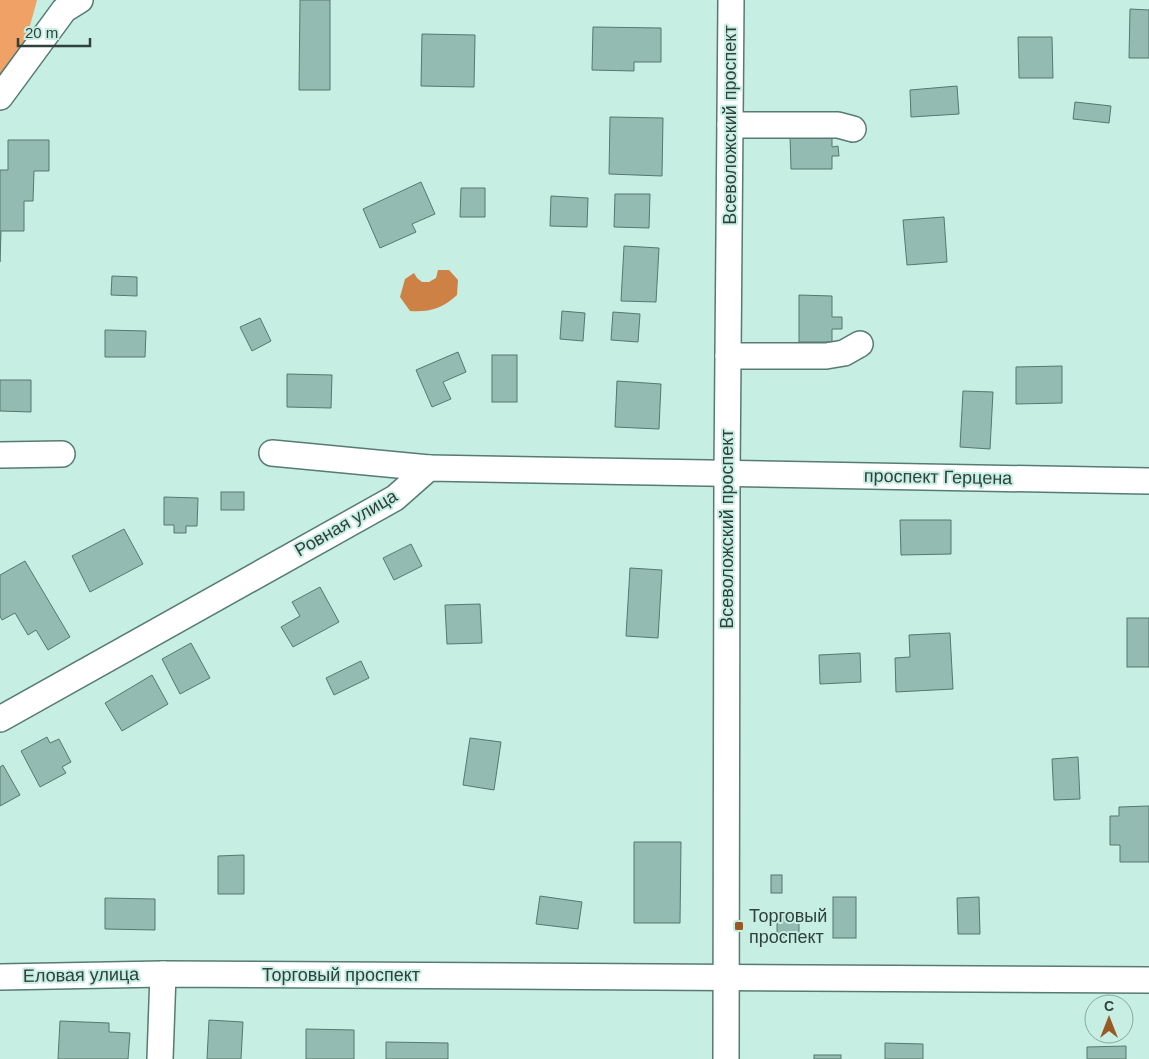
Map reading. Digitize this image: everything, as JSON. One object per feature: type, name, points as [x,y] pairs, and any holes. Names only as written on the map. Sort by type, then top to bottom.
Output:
[{"type":"street","name":"Всеволожский проспект","points":[[726,1059],[730,0]]},
{"type":"street","points":[[0,98],[66,3]]},
{"type":"street","points":[[730,125],[838,125],[853,129]]},
{"type":"street","points":[[728,356],[826,356],[844,353],[860,344]]},
{"type":"street","points":[[0,455],[62,454]]},
{"type":"street","points":[[272,454],[429,468],[727,474]]},
{"type":"street","name":"Ровная улица","points":[[0,719],[395,498],[429,468]]},
{"type":"street","name":"проспект Герцена","points":[[727,474],[1149,481]]},
{"type":"street","points":[[160,1059],[162,974]]},
{"type":"street","name":"Торговый проспект","points":[[162,974],[1149,980]]},
{"type":"street","name":"Еловая улица","points":[[0,977],[162,974]]},
{"type":"shaded area","points":[[0,0],[37,0],[20,62],[0,84]]},
{"type":"shaded area","points":[[438,270],[449,270],[458,280],[457,295],[446,304],[435,309],[410,311],[400,297],[405,279],[414,273],[422,282],[429,282],[436,278]]},
{"type":"building","points":[[300,0],[330,0],[330,90],[299,90]]},
{"type":"building","points":[[1130,9],[1149,10],[1149,58],[1129,58]]},
{"type":"building","points":[[593,27],[661,28],[661,62],[634,62],[634,71],[592,70]]},
{"type":"building","points":[[422,34],[475,35],[474,87],[421,86]]},
{"type":"building","points":[[1018,37],[1052,37],[1053,78],[1019,78]]},
{"type":"building","points":[[957,86],[959,114],[911,117],[910,90]]},
{"type":"building","points":[[1075,102],[1111,106],[1109,123],[1073,119]]},
{"type":"building","points":[[610,117],[663,118],[662,176],[609,174]]},
{"type":"building","points":[[832,134],[832,147],[838,146],[839,156],[832,156],[832,169],[791,169],[790,135]]},
{"type":"building","points":[[8,140],[49,140],[49,171],[34,171],[33,201],[24,201],[24,231],[1,231],[0,262],[0,170],[8,170]]},
{"type":"building","points":[[421,182],[435,214],[412,224],[416,232],[380,248],[363,209]]},
{"type":"building","points":[[461,188],[485,188],[485,217],[460,217]]},
{"type":"building","points":[[615,194],[650,194],[649,228],[614,227]]},
{"type":"building","points":[[551,196],[588,198],[587,227],[550,226]]},
{"type":"building","points":[[944,217],[947,262],[907,265],[903,220]]},
{"type":"building","points":[[624,246],[659,248],[656,302],[621,301]]},
{"type":"building","points":[[112,276],[137,277],[137,296],[111,295]]},
{"type":"building","points":[[799,295],[832,296],[832,317],[842,317],[842,329],[832,329],[832,342],[799,342]]},
{"type":"building","points":[[562,311],[585,313],[583,341],[560,339]]},
{"type":"building","points":[[613,312],[640,314],[638,342],[611,340]]},
{"type":"building","points":[[260,318],[271,341],[252,351],[240,327]]},
{"type":"building","points":[[105,330],[146,331],[145,357],[105,357]]},
{"type":"building","points":[[458,352],[466,372],[443,382],[451,399],[432,407],[416,370]]},
{"type":"building","points":[[492,355],[517,355],[517,402],[492,402]]},
{"type":"building","points":[[1062,366],[1062,403],[1016,404],[1016,367]]},
{"type":"building","points":[[287,374],[332,375],[331,408],[287,407]]},
{"type":"building","points":[[0,380],[31,380],[31,412],[0,411]]},
{"type":"building","points":[[617,381],[661,384],[659,429],[615,427]]},
{"type":"building","points":[[963,391],[993,392],[990,449],[960,447]]},
{"type":"building","points":[[221,492],[244,492],[244,510],[221,510]]},
{"type":"building","points":[[164,497],[198,498],[197,526],[186,526],[186,533],[174,533],[174,525],[164,525]]},
{"type":"building","points":[[900,520],[951,520],[951,554],[901,555]]},
{"type":"building","points":[[124,529],[143,564],[90,592],[72,556]]},
{"type":"building","points":[[411,544],[422,566],[394,580],[383,558]]},
{"type":"building","points":[[25,561],[70,637],[48,650],[36,630],[28,635],[15,613],[2,620],[0,616],[0,575]]},
{"type":"building","points":[[630,568],[662,570],[658,638],[626,636]]},
{"type":"building","points":[[320,587],[339,622],[293,647],[281,627],[300,616],[292,602]]},
{"type":"building","points":[[480,604],[482,643],[447,644],[445,605]]},
{"type":"building","points":[[1127,618],[1149,618],[1149,667],[1127,667]]},
{"type":"building","points":[[950,633],[953,689],[896,692],[895,658],[910,657],[909,635]]},
{"type":"building","points":[[191,643],[210,678],[180,694],[162,659]]},
{"type":"building","points":[[860,653],[861,682],[820,684],[819,655]]},
{"type":"building","points":[[361,661],[369,678],[334,695],[326,678]]},
{"type":"building","points":[[152,675],[168,704],[122,731],[105,703]]},
{"type":"building","points":[[47,737],[50,743],[59,739],[71,762],[62,767],[66,773],[40,787],[21,751]]},
{"type":"building","points":[[470,738],[501,742],[494,790],[463,785]]},
{"type":"building","points":[[1078,757],[1080,799],[1054,800],[1052,759]]},
{"type":"building","points":[[3,765],[20,795],[0,806],[0,767]]},
{"type":"building","points":[[1149,806],[1149,862],[1120,862],[1120,845],[1110,845],[1110,816],[1119,816],[1119,807]]},
{"type":"building","points":[[634,842],[681,842],[680,923],[634,923]]},
{"type":"building","points":[[244,855],[244,894],[218,894],[218,856]]},
{"type":"building","points":[[771,875],[782,875],[782,893],[771,893]]},
{"type":"building","points":[[540,896],[582,902],[578,929],[536,924]]},
{"type":"building","points":[[833,897],[856,897],[856,938],[833,938]]},
{"type":"building","points":[[979,897],[980,934],[958,934],[957,898]]},
{"type":"building","points":[[105,898],[155,899],[155,930],[105,929]]},
{"type":"building","points":[[777,917],[799,917],[799,938],[777,937]]},
{"type":"building","points":[[209,1020],[243,1022],[241,1059],[207,1059]]},
{"type":"building","points":[[60,1021],[109,1023],[109,1032],[130,1033],[128,1059],[58,1059]]},
{"type":"building","points":[[306,1029],[354,1030],[354,1059],[306,1059]]},
{"type":"building","points":[[386,1042],[448,1043],[448,1059],[386,1059]]},
{"type":"building","points":[[885,1043],[923,1044],[923,1059],[885,1059]]},
{"type":"building","points":[[1126,1046],[1126,1059],[1087,1059],[1087,1047]]},
{"type":"building","points":[[814,1055],[841,1055],[841,1059],[814,1059]]},
{"type":"place","name":"Торговый проспект","points":[[739,926]]}]
